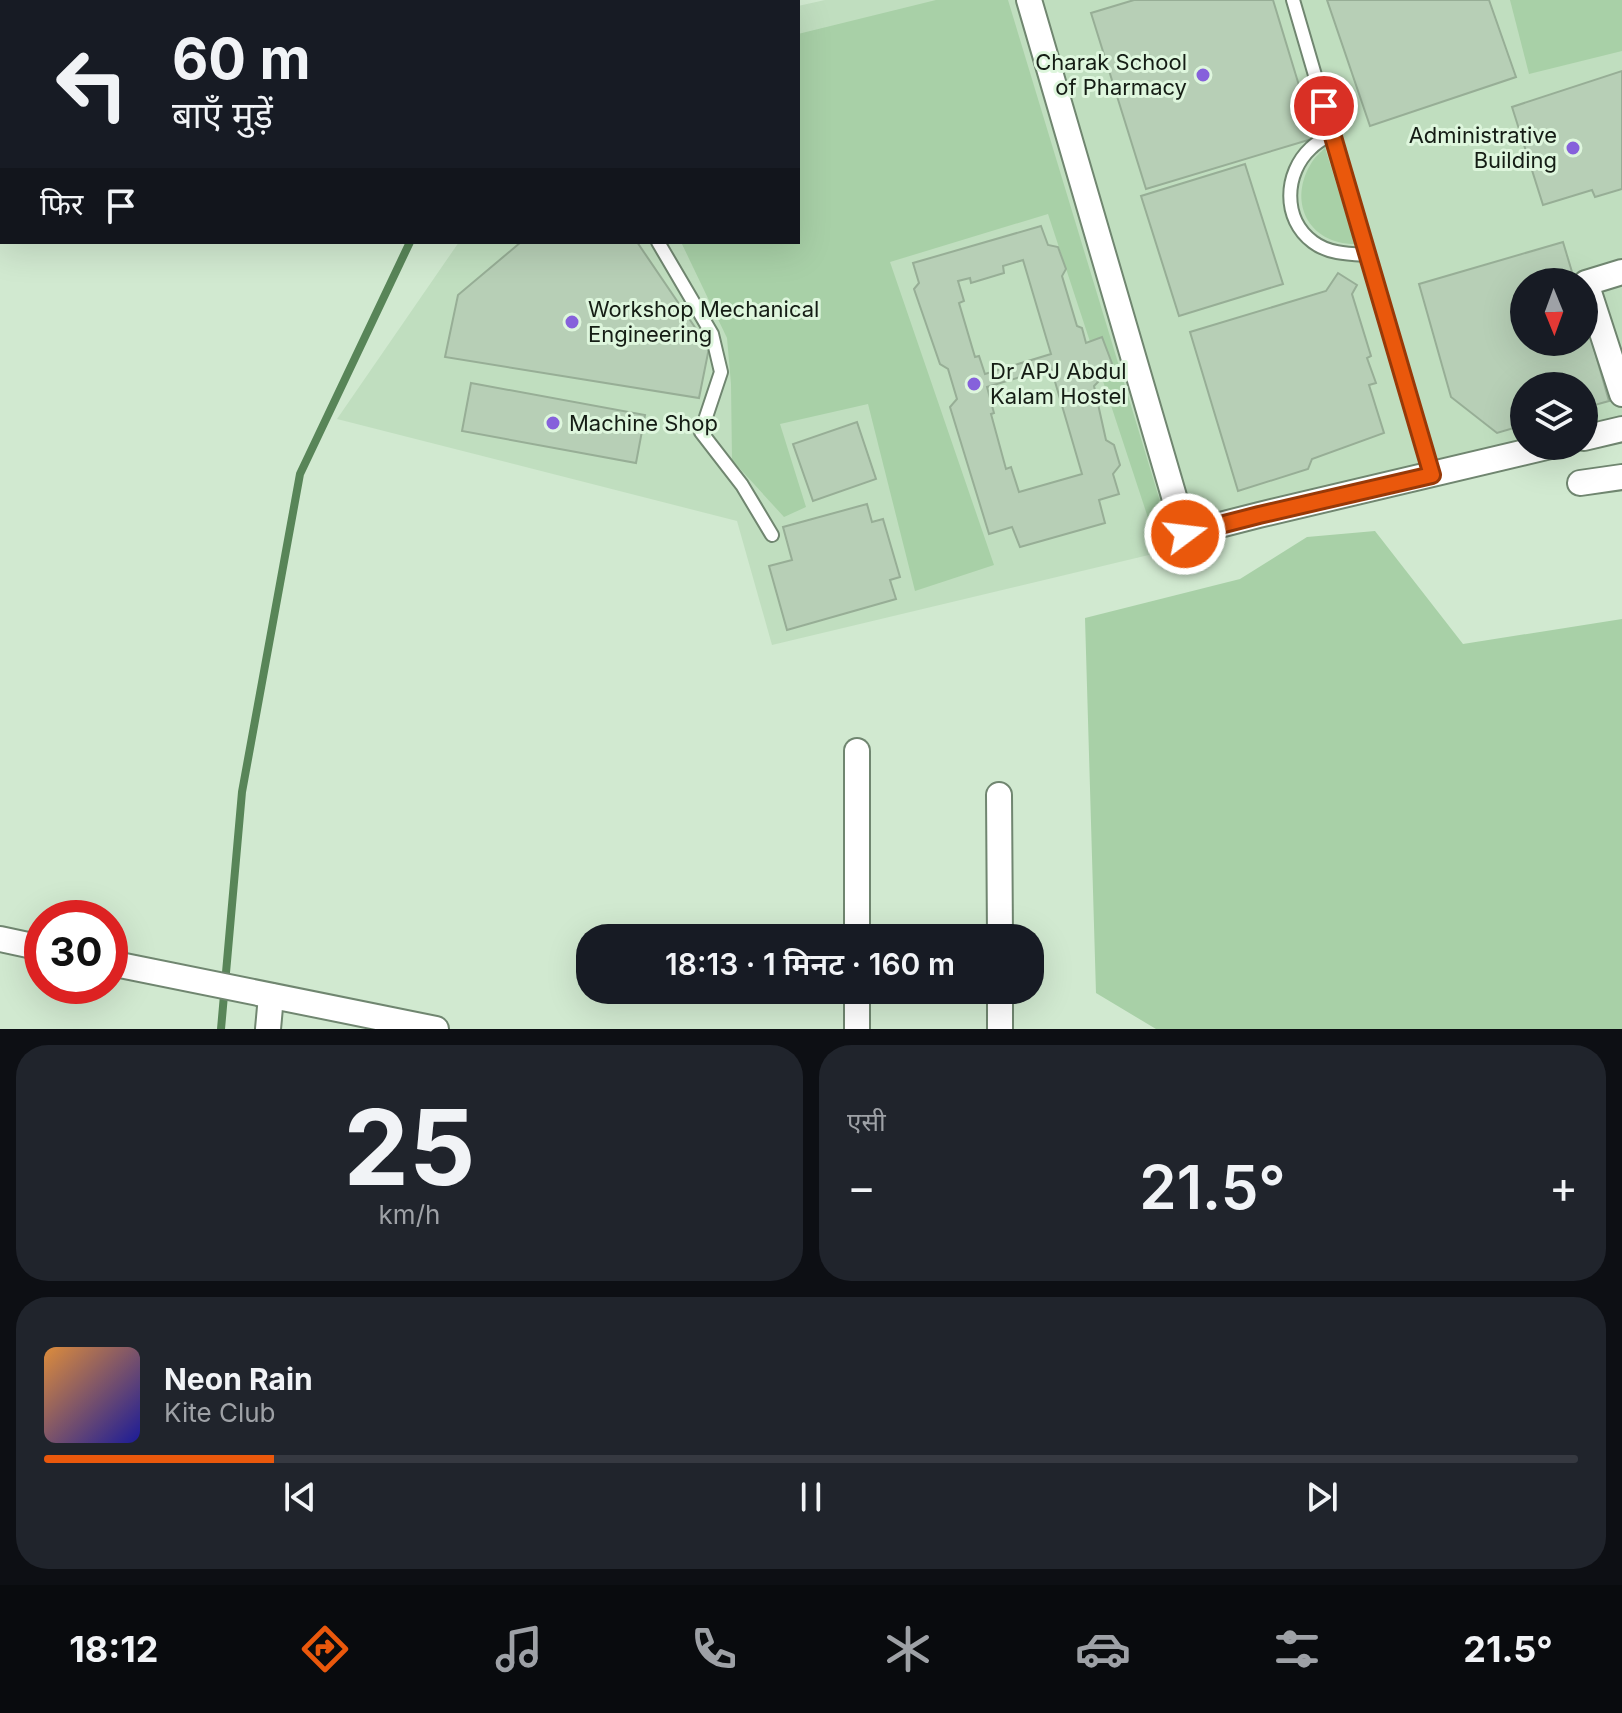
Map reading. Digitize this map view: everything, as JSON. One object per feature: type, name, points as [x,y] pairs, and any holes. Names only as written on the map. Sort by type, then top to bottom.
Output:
[{"type":"street","points":[[1029,0],[1185,534],[1510,456]]},
{"type":"street","points":[[1622,272],[1586,283],[1622,394]]},
{"type":"street","points":[[1598,435],[1622,429]]},
{"type":"street","points":[[1580,483],[1622,477]]},
{"type":"street","points":[[857,751],[857,924]]},
{"type":"street","points":[[999,795],[1000,924]]},
{"type":"street","points":[[0,939],[24,944]]},
{"type":"street","points":[[128,967],[436,1029]]},
{"type":"street","points":[[268,1029],[271,996]]},
{"type":"street","points":[[857,1004],[857,1029]]},
{"type":"street","points":[[1000,1004],[1000,1029]]},
{"type":"lane","points":[[1293,0],[1432,475]]},
{"type":"lane","points":[[1332,133],[1310,149],[1292,177],[1289,203],[1298,228],[1314,243],[1340,254],[1368,255]]},
{"type":"lane","points":[[659,244],[712,334],[721,372],[701,432],[742,485],[772,535]]},
{"type":"shaded area","points":[[825,0],[1622,0],[1622,442],[1598,448],[1598,372],[1510,372],[1510,460],[1547,460],[772,645],[737,521],[337,419],[458,244],[800,244],[800,6]]},
{"type":"shaded area","points":[[936,0],[1008,0],[1166,521],[1152,530],[1048,214],[890,262],[994,565],[915,591],[868,404],[780,424],[806,507],[784,517],[732,460],[727,338],[682,244],[800,244],[800,34]]},
{"type":"shaded area","points":[[1510,0],[1622,0],[1622,51],[1529,74]]},
{"type":"shaded area","points":[[1325,148],[1355,244],[1325,237],[1306,218],[1302,205],[1305,177],[1313,160]]},
{"type":"shaded area","points":[[1375,531],[1463,644],[1622,619],[1622,1029],[1156,1029],[1096,993],[1085,618],[1240,579],[1307,537]]},
{"type":"building","name":"Charak School of Pharmacy","points":[[1134,0],[1273,0],[1315,138],[1146,189],[1091,13]]},
{"type":"building","points":[[1327,0],[1489,0],[1516,77],[1370,126]]},
{"type":"building","name":"Administrative Building","points":[[1622,71],[1622,189],[1595,197],[1592,190],[1543,205],[1512,107]]},
{"type":"building","points":[[1245,164],[1283,284],[1179,316],[1141,196]]},
{"type":"building","name":"Dr APJ Abdul Kalam Hostel","points":[[1041,226],[1048,245],[1058,247],[1066,269],[1062,276],[1077,326],[1082,328],[1086,343],[1102,337],[1113,366],[1094,372],[1098,382],[1094,386],[1106,440],[1114,445],[1120,465],[1113,474],[1119,494],[1099,500],[1105,523],[1020,547],[1012,527],[989,534],[950,407],[957,399],[948,369],[940,364],[914,289],[919,283],[913,263]],"holes":[[[1023,260],[1051,354],[985,374],[979,356],[975,357],[959,303],[964,301],[958,281],[970,278],[971,283],[1004,273],[1003,266]],[[1051,368],[1082,474],[1019,492],[1011,467],[1006,469],[987,387]]]},
{"type":"building","points":[[1563,242],[1571,268],[1510,268],[1510,356],[1596,356],[1609,401],[1598,404],[1598,372],[1510,372],[1510,429],[1497,433],[1451,397],[1419,284]]},
{"type":"building","name":"Workshop Mechanical Engineering","points":[[519,244],[638,244],[709,348],[699,398],[445,357],[458,295]]},
{"type":"building","points":[[1338,273],[1357,285],[1352,294],[1371,356],[1367,358],[1376,383],[1369,385],[1384,433],[1312,459],[1308,469],[1238,491],[1190,332],[1326,291]]},
{"type":"building","name":"Machine Shop","points":[[471,383],[645,415],[636,463],[462,431]]},
{"type":"building","points":[[857,422],[876,479],[813,501],[793,444]]},
{"type":"building","points":[[867,504],[872,522],[883,519],[900,577],[890,580],[896,599],[787,630],[769,566],[792,560],[783,527]]},
{"type":"waterway","points":[[221,1029],[242,792],[300,474],[409,244]]},
{"type":"place","name":"Charak School of Pharmacy","points":[[1203,75]]},
{"type":"place","name":"Administrative Building","points":[[1573,148]]},
{"type":"place","name":"Workshop Mechanical Engineering","points":[[572,322]]},
{"type":"place","name":"Dr APJ Abdul Kalam Hostel","points":[[974,384]]},
{"type":"place","name":"Machine Shop","points":[[553,423]]},
{"type":"route","points":[[1185,534],[1432,475],[1324,106]]}]
